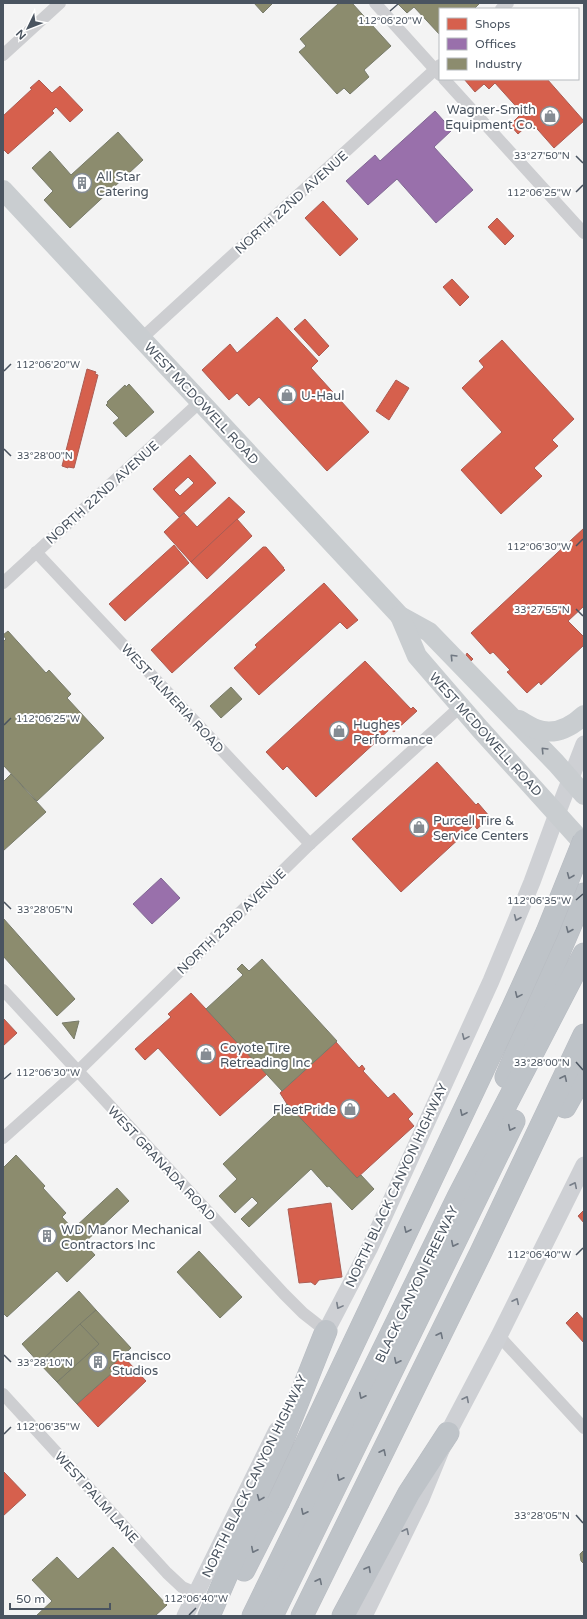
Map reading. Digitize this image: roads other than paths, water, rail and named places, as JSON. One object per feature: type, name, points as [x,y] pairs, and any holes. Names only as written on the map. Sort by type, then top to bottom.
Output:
[{"type":"highway","points":[[220,1616],[278,1503],[513,1007],[547,932],[583,842]]},
{"type":"highway","points":[[458,1197],[490,1116],[584,894]]},
{"type":"highway","name":"BLACK CANYON FREEWAY","points":[[253,1616],[458,1197],[584,954]]},
{"type":"highway","points":[[272,1616],[584,980]]},
{"type":"highway","points":[[302,1616],[481,1252],[584,1035]]},
{"type":"highway","points":[[481,1252],[542,1149],[584,1073]]},
{"type":"highway","points":[[210,1616],[257,1505],[326,1331]]},
{"type":"highway","points":[[343,1616],[409,1493],[448,1433]]},
{"type":"main road","name":"WEST MCDOWELL ROAD","points":[[3,190],[400,616],[429,632],[584,795]]},
{"type":"main road","name":"WEST MCDOWELL ROAD","points":[[400,616],[418,656],[583,842]]},
{"type":"main road","points":[[509,715],[537,729],[555,731],[561,730],[577,722],[584,715]]},
{"type":"main road","name":"NORTH BLACK CANYON HIGHWAY","points":[[185,1616],[326,1331],[370,1247],[491,981],[532,882],[584,744]]},
{"type":"main road","points":[[364,1616],[421,1499],[448,1433],[499,1336],[584,1165]]},
{"type":"street","points":[[3,55],[60,3]]},
{"type":"street","points":[[375,3],[438,70]]},
{"type":"street","name":"NORTH 22ND AVENUE","points":[[142,338],[438,70]]},
{"type":"street","points":[[445,80],[584,233]]},
{"type":"street","name":"NORTH 22ND AVENUE","points":[[3,583],[200,402]]},
{"type":"street","name":"WEST ALMERIA ROAD","points":[[36,552],[310,844]]},
{"type":"street","name":"NORTH 23RD AVENUE","points":[[3,1138],[78,1071],[310,844],[461,706]]},
{"type":"street","name":"WEST GRANADA ROAD","points":[[3,990],[284,1294],[303,1313],[326,1331]]},
{"type":"street","points":[[499,1336],[584,1428]]},
{"type":"street","name":"WEST PALM LANE","points":[[3,1394],[167,1573],[182,1587],[196,1593]]},
{"type":"place","name":"Wagner-Smith Equipment Co.","points":[[550,116]]},
{"type":"place","name":"All Star Catering","points":[[82,183]]},
{"type":"place","name":"U-Haul","points":[[287,395]]},
{"type":"place","name":"Hughes Performance","points":[[339,731]]},
{"type":"place","name":"Purcell Tire & Service Centers","points":[[419,827]]},
{"type":"place","name":"Coyote Tire Retreading Inc","points":[[206,1054]]},
{"type":"place","name":"FleetPride","points":[[350,1109]]},
{"type":"place","name":"WD Manor Mechanical Contractors Inc","points":[[47,1236]]},
{"type":"place","name":"Francisco Studios","points":[[98,1362]]}]
